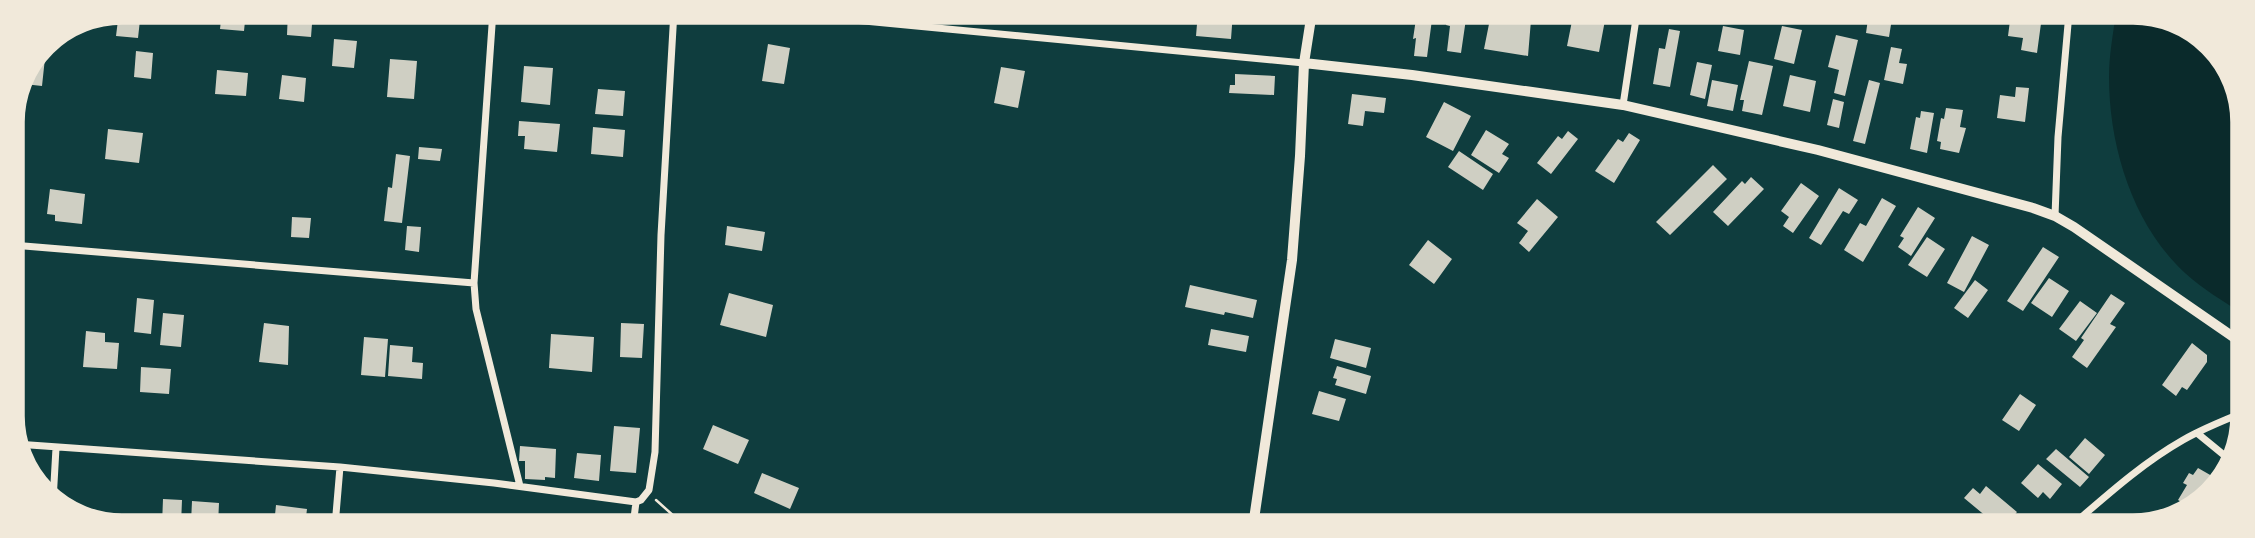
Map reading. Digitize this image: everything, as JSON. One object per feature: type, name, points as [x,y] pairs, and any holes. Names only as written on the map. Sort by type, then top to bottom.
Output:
[{"type":"street","points":[[492,23],[474,283],[476,309],[520,486]]},
{"type":"street","points":[[27,445],[340,467],[520,486],[636,502],[641,500],[649,490],[655,452],[661,235],[673,23]]},
{"type":"street","points":[[885,23],[1412,75],[1623,105],[1818,150],[2010,201],[2055,216],[2232,336]]},
{"type":"street","points":[[1255,515],[1292,260],[1304,63],[1310,23]]},
{"type":"street","points":[[1623,105],[1635,23]]},
{"type":"street","points":[[2055,216],[2057,147],[2068,23]]},
{"type":"street","points":[[23,246],[474,283]]},
{"type":"street","points":[[2084,515],[2162,453],[2232,417]]},
{"type":"street","points":[[2197,433],[2224,455]]},
{"type":"street","points":[[54,488],[57,448]]},
{"type":"street","points":[[336,515],[340,467]]},
{"type":"street","points":[[635,515],[636,502]]},
{"type":"path","points":[[649,490],[672,515]]},
{"type":"water","points":[[2115,23],[2153,25],[2171,30],[2194,43],[2212,61],[2222,78],[2230,102],[2232,121],[2232,307],[2192,279],[2167,254],[2138,208],[2119,157],[2110,104],[2110,61]]},
{"type":"building","points":[[118,23],[140,23],[138,38],[116,36]]},
{"type":"building","points":[[221,23],[245,23],[244,31],[220,29]]},
{"type":"building","points":[[288,23],[312,23],[311,37],[287,35]]},
{"type":"building","points":[[1197,23],[1232,23],[1231,39],[1196,36]]},
{"type":"building","points":[[1415,23],[1432,23],[1427,57],[1414,56],[1416,38],[1413,39]]},
{"type":"building","points":[[1465,23],[1461,53],[1447,51],[1450,26],[1446,25]]},
{"type":"building","points":[[1489,23],[1531,23],[1528,56],[1484,49]]},
{"type":"building","points":[[1572,23],[1604,23],[1599,52],[1567,46]]},
{"type":"building","points":[[1867,23],[1891,23],[1889,37],[1866,33]]},
{"type":"building","points":[[2010,23],[2041,23],[2037,53],[2021,50],[2023,38],[2008,36]]},
{"type":"building","points":[[1723,26],[1744,30],[1740,55],[1718,51]]},
{"type":"building","points":[[1782,26],[1802,30],[1794,64],[1774,59]]},
{"type":"building","points":[[1669,29],[1680,31],[1670,87],[1653,84],[1659,48],[1665,49]]},
{"type":"building","points":[[1836,35],[1858,40],[1845,96],[1834,93],[1839,70],[1828,67]]},
{"type":"building","points":[[334,39],[357,41],[354,68],[332,66]]},
{"type":"building","points":[[768,44],[790,48],[784,84],[762,81]]},
{"type":"building","points":[[1891,47],[1902,49],[1899,63],[1907,64],[1903,84],[1884,80]]},
{"type":"building","points":[[136,51],[153,53],[151,79],[134,77]]},
{"type":"building","points":[[45,59],[42,86],[30,85]]},
{"type":"building","points":[[390,59],[417,61],[414,99],[387,97]]},
{"type":"building","points":[[1749,61],[1773,66],[1762,115],[1742,111],[1744,100],[1740,100]]},
{"type":"building","points":[[1697,62],[1712,65],[1705,99],[1690,95]]},
{"type":"building","points":[[524,66],[553,68],[550,105],[521,102]]},
{"type":"building","points":[[1001,67],[1025,71],[1018,108],[994,103]]},
{"type":"building","points":[[217,70],[248,73],[246,96],[215,94]]},
{"type":"building","points":[[1235,74],[1275,76],[1274,95],[1229,93],[1230,85],[1235,85]]},
{"type":"building","points":[[282,75],[306,78],[304,102],[279,99]]},
{"type":"building","points":[[1790,75],[1816,81],[1810,112],[1783,106]]},
{"type":"building","points":[[1712,80],[1738,85],[1733,111],[1707,106]]},
{"type":"building","points":[[1869,80],[1880,83],[1865,144],[1853,141]]},
{"type":"building","points":[[2016,87],[2029,88],[2025,122],[1997,118],[2000,95],[2015,97]]},
{"type":"building","points":[[598,89],[625,91],[623,116],[595,114]]},
{"type":"building","points":[[1352,94],[1386,98],[1384,113],[1365,111],[1363,126],[1348,124]]},
{"type":"building","points":[[1833,99],[1844,102],[1839,128],[1827,125]]},
{"type":"building","points":[[1444,102],[1471,116],[1453,151],[1426,137]]},
{"type":"building","points":[[1946,108],[1963,110],[1960,127],[1966,128],[1959,153],[1940,149],[1941,142],[1937,141],[1941,118],[1944,119]]},
{"type":"building","points":[[1921,111],[1934,113],[1927,153],[1910,149],[1916,117],[1920,118]]},
{"type":"building","points":[[519,121],[560,124],[557,152],[524,149],[525,136],[518,136]]},
{"type":"building","points":[[593,127],[625,130],[623,157],[591,154]]},
{"type":"building","points":[[108,129],[143,133],[139,163],[105,159]]},
{"type":"building","points":[[1486,130],[1509,144],[1502,154],[1509,158],[1499,173],[1471,155]]},
{"type":"building","points":[[1568,131],[1578,139],[1551,174],[1537,163],[1558,136],[1562,139]]},
{"type":"building","points":[[1629,133],[1640,140],[1614,183],[1595,171],[1618,139],[1623,142]]},
{"type":"building","points":[[419,147],[442,149],[440,161],[418,159]]},
{"type":"building","points":[[1459,151],[1493,174],[1483,190],[1448,167]]},
{"type":"building","points":[[396,154],[410,156],[402,223],[384,221]]},
{"type":"building","points":[[1713,165],[1727,179],[1670,235],[1656,222]]},
{"type":"building","points":[[1751,177],[1764,189],[1728,226],[1713,212],[1742,181],[1745,184]]},
{"type":"building","points":[[1801,183],[1819,196],[1793,233],[1783,226],[1789,217],[1781,211]]},
{"type":"building","points":[[1839,188],[1858,200],[1849,214],[1843,211],[1821,245],[1809,238]]},
{"type":"building","points":[[50,189],[85,194],[82,224],[55,221],[55,215],[47,214]]},
{"type":"building","points":[[1882,198],[1896,206],[1863,262],[1844,250],[1860,223],[1866,226]]},
{"type":"building","points":[[1537,199],[1558,217],[1529,252],[1519,243],[1528,231],[1517,223]]},
{"type":"building","points":[[1918,207],[1935,218],[1911,256],[1898,247],[1904,238],[1900,236]]},
{"type":"building","points":[[292,217],[311,218],[309,238],[291,237]]},
{"type":"building","points":[[407,226],[421,227],[419,252],[405,250]]},
{"type":"building","points":[[727,226],[765,232],[762,251],[725,245]]},
{"type":"building","points":[[1972,236],[1989,245],[1964,292],[1947,283]]},
{"type":"building","points":[[1927,237],[1945,249],[1927,277],[1908,265]]},
{"type":"building","points":[[1428,240],[1452,259],[1434,284],[1409,265]]},
{"type":"building","points":[[2043,247],[2059,257],[2023,311],[2007,301]]},
{"type":"building","points":[[2049,278],[2069,291],[2052,317],[2031,303]]},
{"type":"building","points":[[1975,280],[1988,290],[1968,318],[1954,308]]},
{"type":"building","points":[[1190,285],[1257,300],[1253,318],[1185,307]]},
{"type":"building","points":[[729,293],[773,305],[766,337],[720,325]]},
{"type":"building","points":[[2111,294],[2125,303],[2110,324],[2116,327],[2087,368],[2072,357],[2084,340],[2081,338]]},
{"type":"building","points":[[137,298],[154,300],[151,334],[134,332]]},
{"type":"building","points":[[2080,301],[2097,313],[2076,341],[2059,329]]},
{"type":"building","points":[[163,313],[184,315],[181,347],[160,345]]},
{"type":"building","points":[[264,323],[289,326],[288,365],[259,362]]},
{"type":"building","points":[[621,323],[644,324],[642,358],[620,357]]},
{"type":"building","points":[[1211,329],[1249,336],[1246,352],[1208,345]]},
{"type":"building","points":[[86,331],[105,333],[105,342],[119,343],[117,369],[83,367]]},
{"type":"building","points":[[551,334],[594,337],[592,372],[549,368]]},
{"type":"building","points":[[364,337],[388,339],[385,377],[361,375]]},
{"type":"building","points":[[1335,339],[1371,348],[1366,368],[1330,358]]},
{"type":"building","points":[[2192,343],[2207,355],[2207,362],[2187,390],[2182,387],[2176,396],[2162,385]]},
{"type":"building","points":[[390,345],[413,347],[412,362],[423,363],[422,379],[388,376]]},
{"type":"building","points":[[1337,366],[1371,376],[1366,394],[1335,385],[1337,379],[1333,378]]},
{"type":"building","points":[[141,367],[171,369],[169,394],[140,392]]},
{"type":"building","points":[[1319,391],[1346,399],[1339,421],[1312,414]]},
{"type":"building","points":[[2020,394],[2036,405],[2019,431],[2002,420]]},
{"type":"building","points":[[713,425],[749,440],[738,464],[703,449]]},
{"type":"building","points":[[614,426],[640,428],[636,473],[610,471]]},
{"type":"building","points":[[2085,438],[2105,455],[2089,474],[2069,457]]},
{"type":"building","points":[[520,446],[556,449],[555,478],[525,479],[525,461],[519,461]]},
{"type":"building","points":[[2056,449],[2089,477],[2080,487],[2046,459]]},
{"type":"building","points":[[577,453],[601,455],[599,481],[574,478]]},
{"type":"building","points":[[2038,464],[2062,484],[2050,499],[2043,492],[2038,498],[2021,483]]},
{"type":"building","points":[[2198,468],[2212,476],[2199,491],[2182,502],[2178,500],[2187,485],[2183,483],[2189,473],[2193,475]]},
{"type":"building","points":[[762,473],[799,488],[790,509],[754,493]]},
{"type":"building","points":[[1986,486],[2017,512],[2014,515],[1985,515],[1964,498],[1973,488],[1980,494]]},
{"type":"building","points":[[163,499],[182,500],[181,515],[162,515]]},
{"type":"building","points":[[192,501],[219,503],[218,515],[191,515]]},
{"type":"building","points":[[276,505],[307,509],[306,515],[275,515]]}]
